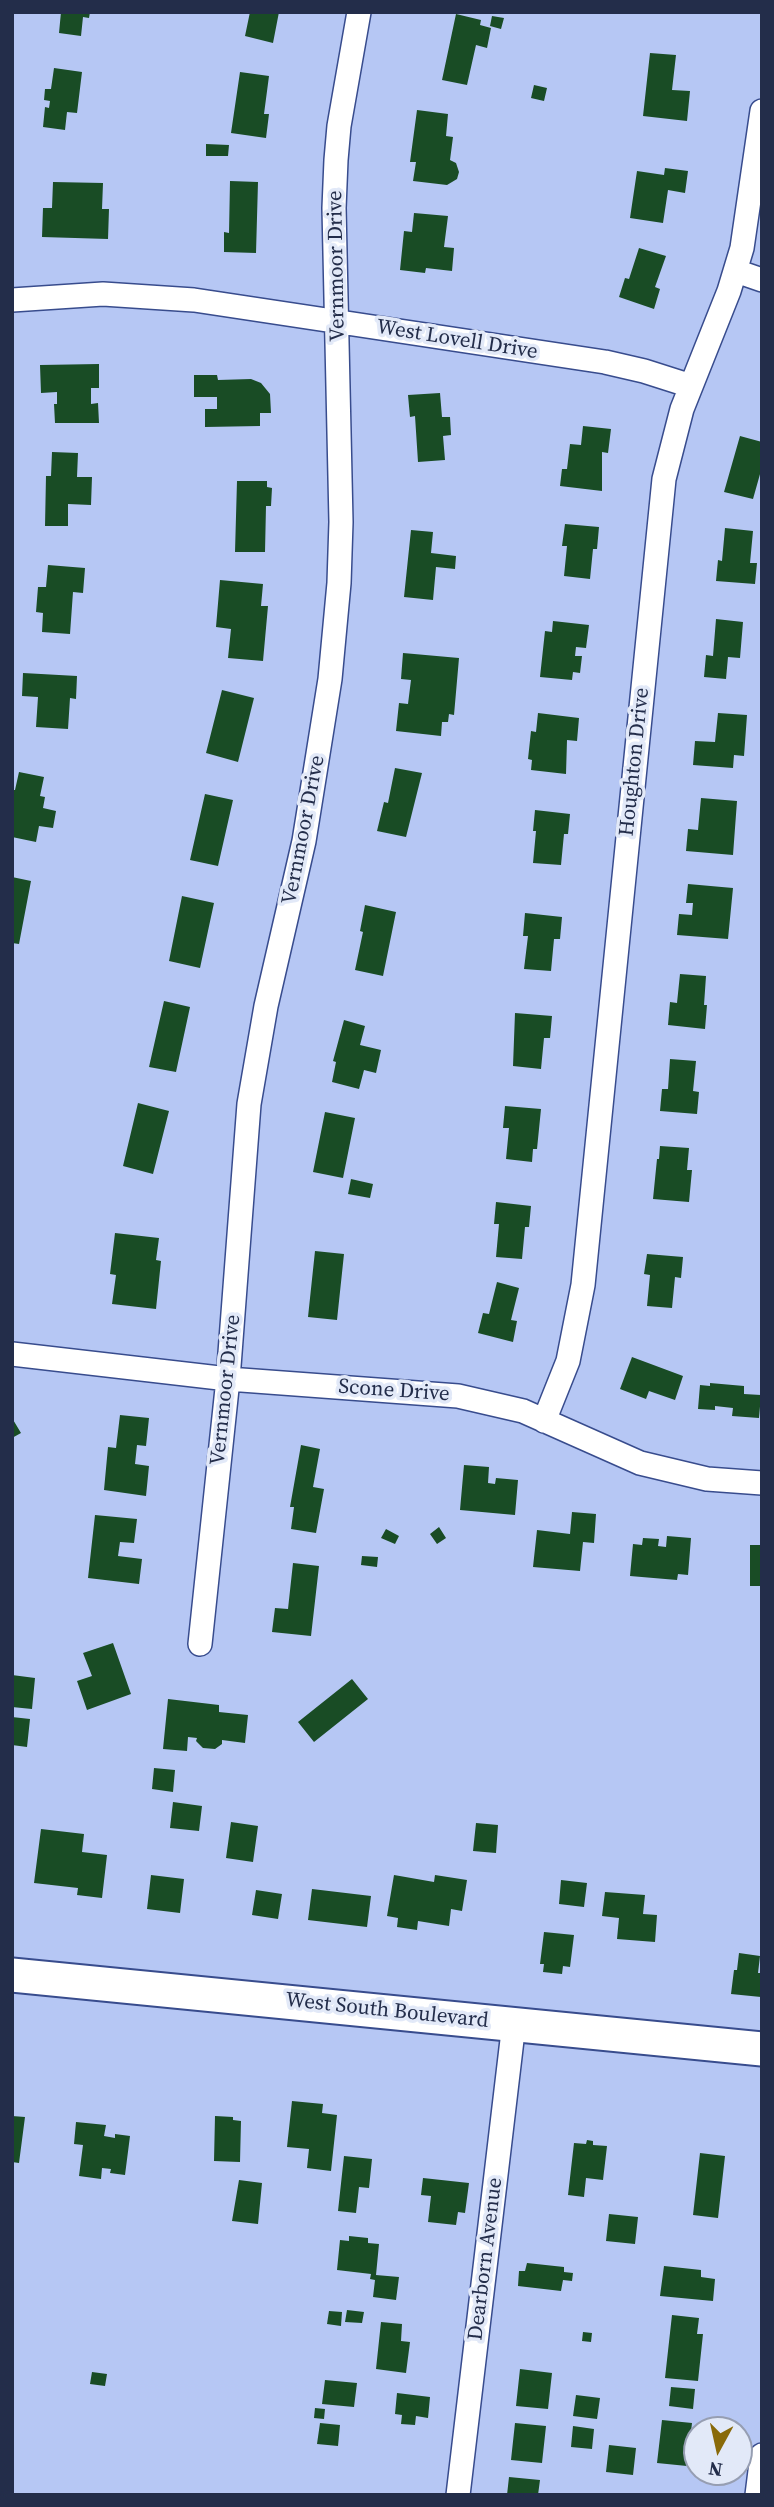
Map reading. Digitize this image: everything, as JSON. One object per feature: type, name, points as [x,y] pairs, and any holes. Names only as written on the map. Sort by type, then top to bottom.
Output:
[{"type":"street","name":"Vernmoor Drive","points":[[200,1644],[228,1379],[248,1104],[265,1006],[304,841],[330,679],[339,583],[341,522],[334,208],[336,160],[339,127],[359,12]]},
{"type":"street","name":"Houghton Drive","points":[[544,1421],[568,1361],[583,1285],[662,494],[675,431],[736,271],[748,215],[762,111]]},
{"type":"street","points":[[736,271],[762,280]]},
{"type":"street","name":"West Lovell Drive","points":[[12,300],[103,294],[194,300],[605,362],[691,386]]},
{"type":"street","name":"Scone Drive","points":[[12,1354],[228,1379],[458,1395],[523,1411],[615,1453],[663,1469],[708,1479],[762,1483]]},
{"type":"street","name":"West South Boulevard","points":[[12,1975],[762,2049]]},
{"type":"street","name":"Dearborn Avenue","points":[[458,2495],[514,2023]]},
{"type":"street","points":[[757,2495],[762,2455]]},
{"type":"building","points":[[61,12],[90,12],[89,18],[83,17],[81,36],[59,33]]},
{"type":"building","points":[[250,12],[279,12],[273,43],[245,36]]},
{"type":"building","points":[[456,14],[481,20],[480,25],[491,28],[487,48],[476,45],[467,85],[442,80]]},
{"type":"building","points":[[492,16],[504,18],[501,29],[490,26]]},
{"type":"building","points":[[650,53],[676,55],[672,90],[690,91],[687,121],[643,116]]},
{"type":"building","points":[[54,68],[82,72],[77,113],[67,112],[65,130],[43,127],[45,107],[49,108],[50,101],[44,100],[45,89],[51,89]]},
{"type":"building","points":[[240,72],[269,76],[264,114],[269,114],[266,138],[231,133]]},
{"type":"building","points":[[534,85],[547,88],[544,101],[531,98]]},
{"type":"building","points":[[417,110],[448,114],[446,136],[453,137],[450,160],[456,163],[459,172],[457,179],[447,185],[413,181],[416,162],[410,162]]},
{"type":"building","points":[[206,144],[229,145],[228,156],[206,156]]},
{"type":"building","points":[[665,168],[688,171],[685,193],[668,190],[663,223],[630,218],[637,171],[664,175]]},
{"type":"building","points":[[230,181],[258,182],[256,253],[224,252],[224,232],[229,233]]},
{"type":"building","points":[[53,182],[103,183],[102,209],[109,209],[108,239],[42,237],[43,208],[52,208]]},
{"type":"building","points":[[414,213],[448,216],[444,247],[454,248],[452,271],[426,268],[425,273],[400,270],[404,231],[412,232]]},
{"type":"building","points":[[639,248],[666,256],[655,287],[660,289],[654,309],[619,297],[625,278],[629,279]]},
{"type":"building","points":[[99,364],[99,388],[91,388],[91,404],[98,403],[99,423],[55,423],[54,404],[57,404],[57,392],[41,393],[40,365]]},
{"type":"building","points":[[194,375],[217,375],[218,380],[251,379],[261,383],[270,394],[271,413],[260,413],[260,426],[205,427],[205,409],[217,409],[217,397],[194,397]]},
{"type":"building","points":[[440,393],[442,417],[450,417],[451,435],[443,436],[445,460],[418,462],[415,416],[410,417],[408,395]]},
{"type":"building","points":[[583,426],[611,429],[608,453],[602,452],[602,491],[560,486],[562,469],[567,469],[570,444],[581,445]]},
{"type":"building","points":[[740,436],[762,442],[762,467],[753,499],[724,492]]},
{"type":"building","points":[[52,452],[78,453],[77,477],[92,477],[91,505],[68,504],[68,526],[45,526],[46,476],[51,476]]},
{"type":"building","points":[[237,481],[267,481],[267,487],[272,488],[271,506],[266,506],[265,552],[235,552]]},
{"type":"building","points":[[565,524],[599,527],[597,549],[593,549],[590,579],[564,576],[567,546],[562,546]]},
{"type":"building","points":[[725,528],[753,531],[750,563],[757,563],[755,584],[716,581],[718,560],[722,561]]},
{"type":"building","points":[[411,530],[433,532],[431,553],[456,556],[455,569],[436,567],[433,600],[404,597]]},
{"type":"building","points":[[48,565],[85,568],[83,593],[73,592],[70,634],[42,632],[43,613],[36,612],[38,587],[46,587]]},
{"type":"building","points":[[220,580],[263,584],[261,606],[268,606],[263,661],[228,658],[231,629],[216,627]]},
{"type":"building","points":[[716,619],[743,622],[740,658],[728,657],[726,679],[704,677],[706,655],[713,656]]},
{"type":"building","points":[[553,621],[589,625],[586,648],[576,647],[575,656],[582,656],[580,673],[573,672],[572,680],[540,677],[545,631],[552,632]]},
{"type":"building","points":[[403,653],[459,658],[454,715],[449,714],[448,722],[442,722],[441,736],[396,731],[399,703],[408,704],[411,680],[401,679]]},
{"type":"building","points":[[23,673],[77,676],[76,699],[70,698],[68,729],[36,727],[38,697],[22,696]]},
{"type":"building","points":[[222,690],[254,698],[238,762],[206,753]]},
{"type":"building","points":[[538,713],[579,718],[577,741],[567,740],[566,774],[531,770],[532,760],[528,759],[531,731],[536,732]]},
{"type":"building","points":[[718,713],[747,715],[744,756],[734,755],[733,768],[693,765],[695,741],[715,742]]},
{"type":"building","points":[[395,768],[422,773],[406,837],[377,831],[384,802],[388,803]]},
{"type":"building","points":[[19,772],[44,777],[40,796],[45,797],[43,808],[56,811],[53,828],[39,826],[36,842],[12,837],[12,790],[15,790]]},
{"type":"building","points":[[205,794],[233,800],[218,866],[190,860]]},
{"type":"building","points":[[701,798],[737,801],[733,855],[686,851],[688,829],[698,830]]},
{"type":"building","points":[[535,810],[570,814],[568,834],[564,834],[561,865],[533,863]]},
{"type":"building","points":[[12,877],[31,881],[19,944],[12,943]]},
{"type":"building","points":[[688,884],[733,888],[728,939],[677,935],[679,914],[692,915],[693,903],[686,903]]},
{"type":"building","points":[[182,896],[214,903],[200,968],[169,961]]},
{"type":"building","points":[[365,905],[396,912],[383,976],[355,970],[363,932],[360,931]]},
{"type":"building","points":[[525,913],[562,917],[560,939],[554,939],[551,971],[524,969],[528,936],[523,936]]},
{"type":"building","points":[[680,974],[706,976],[705,1029],[668,1025],[670,1002],[677,1003]]},
{"type":"building","points":[[164,1001],[190,1007],[176,1072],[149,1067]]},
{"type":"building","points":[[515,1013],[552,1016],[550,1038],[544,1038],[541,1069],[513,1066]]},
{"type":"building","points":[[344,1020],[365,1026],[360,1045],[381,1050],[376,1073],[364,1070],[359,1089],[332,1082],[336,1062],[333,1061]]},
{"type":"building","points":[[670,1059],[696,1061],[693,1091],[699,1092],[697,1114],[660,1111],[662,1089],[668,1089]]},
{"type":"building","points":[[138,1103],[169,1111],[153,1174],[123,1166]]},
{"type":"building","points":[[505,1106],[541,1109],[537,1149],[533,1149],[532,1162],[506,1159],[509,1128],[503,1128]]},
{"type":"building","points":[[325,1112],[355,1118],[343,1178],[313,1172]]},
{"type":"building","points":[[660,1146],[689,1148],[687,1170],[692,1170],[689,1202],[653,1199]]},
{"type":"building","points":[[351,1179],[373,1184],[370,1198],[348,1194]]},
{"type":"building","points":[[496,1202],[531,1206],[529,1227],[525,1227],[522,1259],[496,1257],[499,1224],[494,1224]]},
{"type":"building","points":[[115,1233],[159,1238],[156,1260],[161,1261],[156,1309],[112,1304],[116,1275],[110,1274]]},
{"type":"building","points":[[315,1251],[344,1254],[337,1320],[308,1317]]},
{"type":"building","points":[[647,1254],[683,1257],[681,1278],[675,1277],[672,1308],[647,1306],[650,1275],[644,1274]]},
{"type":"building","points":[[497,1282],[519,1288],[511,1320],[517,1321],[513,1342],[478,1333],[483,1313],[489,1314]]},
{"type":"building","points":[[632,1357],[683,1376],[675,1400],[649,1391],[646,1399],[620,1389]]},
{"type":"building","points":[[710,1383],[744,1386],[744,1394],[761,1395],[759,1418],[732,1416],[733,1408],[715,1406],[715,1410],[698,1409],[700,1385],[710,1386]]},
{"type":"building","points":[[120,1415],[149,1418],[146,1446],[137,1445],[135,1464],[149,1466],[146,1496],[104,1490],[108,1447],[116,1448]]},
{"type":"building","points":[[12,1418],[21,1433],[12,1438]]},
{"type":"building","points":[[301,1445],[320,1449],[313,1487],[324,1489],[316,1533],[291,1529],[294,1507],[290,1507]]},
{"type":"building","points":[[464,1465],[489,1467],[488,1483],[495,1484],[496,1478],[518,1480],[515,1515],[460,1510]]},
{"type":"building","points":[[572,1512],[596,1514],[594,1543],[583,1542],[580,1571],[533,1567],[537,1530],[570,1534]]},
{"type":"building","points":[[95,1515],[137,1519],[134,1543],[120,1542],[118,1556],[142,1559],[139,1584],[88,1578]]},
{"type":"building","points":[[439,1527],[446,1538],[437,1544],[430,1534]]},
{"type":"building","points":[[386,1529],[399,1536],[395,1544],[381,1538]]},
{"type":"building","points":[[667,1536],[691,1538],[688,1575],[678,1574],[677,1580],[630,1576],[633,1544],[642,1545],[643,1538],[659,1539],[658,1546],[666,1547]]},
{"type":"building","points":[[750,1545],[762,1545],[762,1586],[750,1586]]},
{"type":"building","points":[[362,1556],[378,1557],[377,1567],[361,1565]]},
{"type":"building","points":[[293,1563],[319,1566],[311,1636],[272,1632],[275,1608],[288,1609]]},
{"type":"building","points":[[113,1643],[131,1694],[87,1710],[77,1681],[92,1676],[83,1653]]},
{"type":"building","points":[[12,1675],[35,1678],[32,1709],[12,1707]]},
{"type":"building","points":[[352,1679],[368,1699],[314,1742],[298,1722]]},
{"type":"building","points":[[168,1699],[219,1705],[219,1712],[248,1715],[245,1743],[222,1740],[222,1744],[215,1749],[203,1748],[196,1741],[197,1738],[188,1737],[187,1751],[163,1749]]},
{"type":"building","points":[[12,1717],[30,1719],[27,1747],[12,1745]]},
{"type":"building","points":[[154,1768],[175,1770],[173,1792],[152,1789]]},
{"type":"building","points":[[173,1802],[202,1806],[199,1831],[170,1828]]},
{"type":"building","points":[[231,1822],[258,1826],[253,1862],[226,1858]]},
{"type":"building","points":[[476,1823],[498,1825],[496,1853],[473,1851]]},
{"type":"building","points":[[41,1829],[84,1834],[82,1852],[107,1855],[102,1898],[77,1895],[78,1888],[34,1883]]},
{"type":"building","points":[[151,1875],[184,1879],[180,1913],[147,1909]]},
{"type":"building","points":[[394,1875],[434,1882],[435,1875],[467,1880],[462,1911],[451,1909],[449,1926],[418,1921],[417,1930],[397,1927],[398,1918],[387,1916]]},
{"type":"building","points":[[561,1880],[587,1883],[584,1907],[559,1904]]},
{"type":"building","points":[[312,1889],[371,1896],[367,1927],[308,1920]]},
{"type":"building","points":[[256,1890],[282,1894],[278,1919],[252,1915]]},
{"type":"building","points":[[605,1892],[645,1895],[643,1914],[657,1915],[655,1942],[617,1939],[619,1918],[602,1916]]},
{"type":"building","points":[[544,1932],[574,1935],[570,1967],[563,1966],[562,1974],[543,1972],[544,1964],[540,1964]]},
{"type":"building","points":[[739,1953],[760,1956],[758,1973],[762,1973],[761,1997],[731,1994]]},
{"type":"building","points":[[292,2101],[323,2104],[322,2113],[337,2115],[331,2171],[307,2168],[309,2149],[287,2147]]},
{"type":"building","points":[[12,2116],[25,2117],[19,2163],[12,2162]]},
{"type":"building","points":[[215,2116],[233,2117],[233,2120],[241,2121],[240,2162],[214,2161]]},
{"type":"building","points":[[76,2122],[106,2125],[104,2136],[130,2136],[125,2175],[110,2173],[111,2169],[102,2168],[101,2179],[79,2176],[83,2145],[74,2144]]},
{"type":"building","points":[[587,2140],[593,2141],[593,2145],[607,2146],[603,2180],[586,2178],[584,2197],[568,2195],[574,2143],[586,2144]]},
{"type":"building","points":[[700,2153],[725,2156],[718,2218],[693,2215]]},
{"type":"building","points":[[344,2156],[372,2159],[369,2188],[359,2187],[356,2213],[338,2211]]},
{"type":"building","points":[[423,2178],[469,2183],[465,2213],[458,2212],[456,2225],[428,2222],[431,2196],[421,2195]]},
{"type":"building","points":[[239,2180],[262,2183],[258,2224],[232,2221]]},
{"type":"building","points":[[609,2214],[638,2217],[635,2244],[606,2241]]},
{"type":"building","points":[[349,2236],[368,2238],[368,2243],[379,2244],[376,2275],[399,2277],[396,2300],[373,2297],[375,2280],[370,2279],[371,2274],[337,2270],[340,2240],[349,2241]]},
{"type":"building","points":[[527,2263],[564,2267],[564,2272],[573,2273],[572,2281],[563,2280],[561,2291],[518,2286],[519,2271],[525,2271]]},
{"type":"building","points":[[664,2266],[701,2270],[701,2277],[715,2279],[713,2301],[660,2296]]},
{"type":"building","points":[[347,2310],[364,2312],[362,2323],[345,2322]]},
{"type":"building","points":[[329,2311],[342,2312],[341,2326],[327,2324]]},
{"type":"building","points":[[672,2315],[699,2318],[697,2334],[703,2334],[698,2381],[665,2378]]},
{"type":"building","points":[[381,2322],[402,2324],[401,2341],[410,2342],[406,2373],[376,2369]]},
{"type":"building","points":[[583,2332],[592,2333],[591,2342],[582,2341]]},
{"type":"building","points":[[520,2369],[552,2373],[548,2409],[516,2406]]},
{"type":"building","points":[[92,2372],[107,2374],[105,2386],[90,2384]]},
{"type":"building","points":[[325,2380],[357,2383],[354,2407],[322,2404]]},
{"type":"building","points":[[671,2387],[695,2389],[693,2409],[669,2406]]},
{"type":"building","points":[[397,2393],[430,2397],[428,2418],[416,2416],[415,2425],[401,2424],[402,2415],[395,2414]]},
{"type":"building","points":[[576,2395],[600,2398],[597,2419],[573,2416]]},
{"type":"building","points":[[315,2408],[325,2409],[324,2419],[314,2418]]},
{"type":"building","points":[[662,2420],[683,2422],[683,2466],[657,2463]]},
{"type":"building","points":[[320,2423],[340,2425],[338,2446],[317,2444]]},
{"type":"building","points":[[515,2423],[546,2426],[542,2463],[511,2460]]},
{"type":"building","points":[[573,2426],[594,2429],[592,2449],[571,2447]]},
{"type":"building","points":[[609,2445],[636,2448],[633,2475],[606,2472]]},
{"type":"building","points":[[509,2477],[540,2480],[538,2495],[507,2495]]}]
